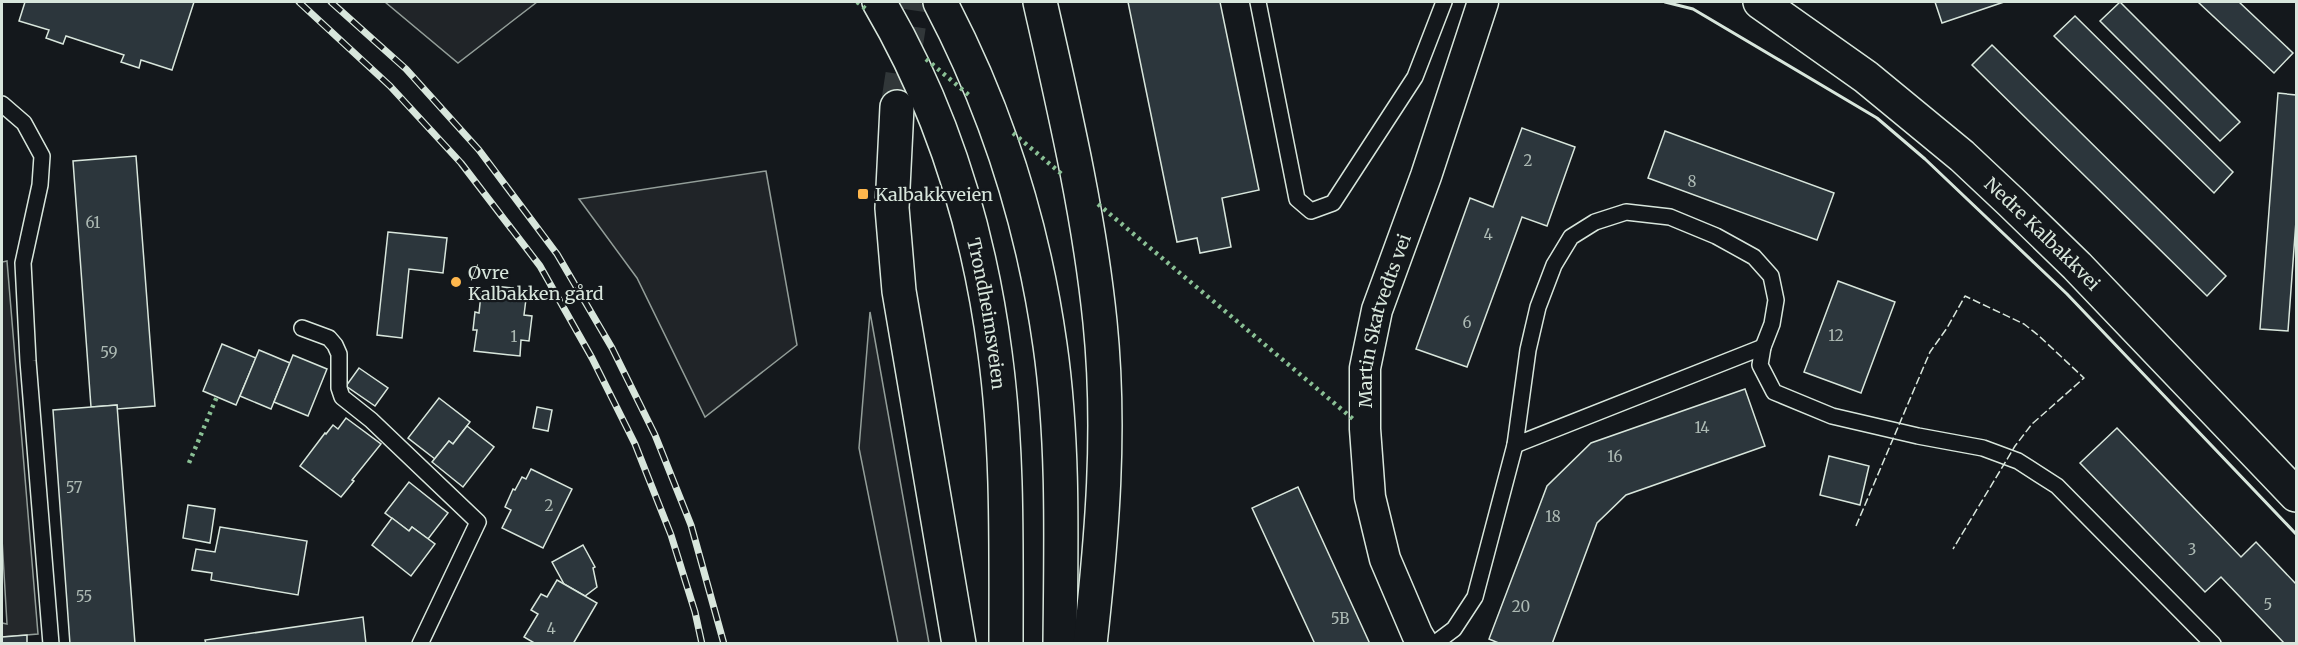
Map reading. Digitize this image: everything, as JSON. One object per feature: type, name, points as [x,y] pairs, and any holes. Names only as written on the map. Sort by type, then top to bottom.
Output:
[{"type":"main road","name":"Trondheimsveien","points":[[879,2],[912,64],[938,123],[968,217],[985,288],[996,354],[1002,429],[1006,644]]},
{"type":"main road","points":[[940,2],[984,95],[1005,151],[1023,208],[1038,274],[1050,347],[1057,424],[1061,510],[1060,644]]},
{"type":"main road","points":[[1040,2],[1080,185],[1091,247],[1100,324],[1105,465],[1100,546],[1089,644]]},
{"type":"main road","name":"Nedre Kalbakkvei","points":[[1760,2],[1866,77],[1962,156],[2077,266],[2296,495]]},
{"type":"main road","points":[[897,107],[892,208],[899,291],[959,644]]},
{"type":"street","name":"Martin Skatvedts vei","points":[[1423,644],[1385,559],[1370,497],[1365,429],[1365,368],[1377,310],[1426,176],[1483,2]]},
{"type":"lane","points":[[1258,2],[1298,199],[1311,211],[1333,203],[1415,77],[1444,2]]},
{"type":"lane","points":[[2,104],[24,123],[42,156],[40,185],[23,263],[28,362],[51,644]]},
{"type":"lane","points":[[1434,644],[1454,629],[1476,597],[1515,445],[1528,350],[1538,307],[1554,265],[1571,237],[1595,222],[1626,212],[1670,217],[1716,236],[1754,257],[1771,276],[1776,300],[1772,324],[1763,347],[1760,365],[1774,392],[1832,416],[1918,436],[1983,447],[2018,461],[2057,486],[2213,644]]},
{"type":"lane","points":[[302,327],[329,338],[335,345],[339,354],[339,388],[342,397],[370,420],[478,522],[420,644]]},
{"type":"lane","points":[[1515,445],[1763,347]]},
{"type":"shaded area","points":[[385,2],[537,2],[458,63]]},
{"type":"shaded area","points":[[766,171],[797,345],[705,417],[637,278],[579,199]]},
{"type":"shaded area","points":[[7,261],[38,634],[2,637],[2,623],[7,624],[2,539],[2,262]]},
{"type":"shaded area","points":[[870,312],[929,643],[898,643],[859,448]]},
{"type":"building","points":[[25,2],[194,2],[172,70],[141,60],[139,68],[121,62],[124,55],[66,36],[63,44],[46,38],[49,30],[19,21]]},
{"type":"building","points":[[1128,2],[1220,2],[1259,190],[1222,198],[1231,247],[1200,253],[1197,238],[1177,242]]},
{"type":"building","points":[[1935,2],[2004,2],[1942,23]]},
{"type":"building","points":[[2120,2],[2240,122],[2220,141],[2100,21]]},
{"type":"building","points":[[2198,2],[2239,2],[2293,53],[2274,73]]},
{"type":"building","points":[[2075,16],[2233,172],[2214,193],[2054,36]]},
{"type":"building","points":[[1992,45],[2226,276],[2207,296],[1972,65]]},
{"type":"building","points":[[2278,93],[2296,95],[2296,221],[2288,331],[2260,329]]},
{"type":"building","points":[[1522,128],[1575,147],[1547,226],[1522,217],[1467,367],[1416,349],[1470,198],[1493,207]]},
{"type":"building","points":[[1665,131],[1834,193],[1817,240],[1648,178]]},
{"type":"building","points":[[136,156],[155,406],[117,409],[117,405],[91,407],[73,161]]},
{"type":"building","points":[[388,232],[447,238],[443,273],[409,269],[402,338],[377,335]]},
{"type":"building","points":[[1838,281],[1895,302],[1861,393],[1804,372]]},
{"type":"building","points":[[494,286],[513,288],[512,297],[526,299],[524,315],[532,316],[529,341],[521,340],[520,356],[474,351],[477,330],[473,330],[475,312],[479,313],[481,294],[493,295]]},
{"type":"building","points":[[222,344],[256,358],[236,405],[203,391]]},
{"type":"building","points":[[259,350],[290,363],[271,409],[240,396]]},
{"type":"building","points":[[293,355],[327,369],[308,416],[274,402]]},
{"type":"building","points":[[359,368],[388,388],[375,406],[346,386]]},
{"type":"building","points":[[1745,389],[1765,446],[1626,495],[1597,523],[1552,644],[1501,644],[1489,639],[1547,486],[1591,443]]},
{"type":"building","points":[[439,398],[470,422],[453,444],[449,441],[435,459],[408,438]]},
{"type":"building","points":[[117,405],[135,644],[70,644],[53,410]]},
{"type":"building","points":[[537,407],[552,410],[548,431],[533,428]]},
{"type":"building","points":[[346,418],[381,444],[341,497],[300,466],[325,433],[333,425],[338,429]]},
{"type":"building","points":[[467,426],[494,447],[463,487],[432,462],[449,441],[453,444]]},
{"type":"building","points":[[2117,428],[2241,557],[2256,542],[2296,584],[2296,644],[2285,644],[2221,577],[2205,592],[2080,463]]},
{"type":"building","points":[[1829,456],[1869,466],[1860,505],[1820,495]]},
{"type":"building","points":[[531,469],[572,489],[543,548],[502,528],[511,510],[505,507],[513,489],[515,490],[522,477],[526,479]]},
{"type":"building","points":[[409,482],[448,513],[428,539],[412,527],[409,531],[385,513]]},
{"type":"building","points":[[1298,487],[1370,644],[1315,644],[1252,508]]},
{"type":"building","points":[[188,505],[215,509],[210,543],[183,538]]},
{"type":"building","points":[[392,518],[409,531],[412,527],[435,544],[411,576],[372,545]]},
{"type":"building","points":[[220,527],[307,541],[298,595],[211,580],[212,573],[192,570],[196,549],[215,552]]},
{"type":"building","points":[[583,545],[595,567],[593,568],[597,587],[585,596],[564,584],[552,562]]},
{"type":"building","points":[[557,580],[597,603],[573,644],[536,644],[524,637],[538,614],[531,610],[541,594],[547,597]]},
{"type":"building","points":[[363,617],[366,644],[206,644],[205,640]]},
{"type":"building","points":[[27,635],[27,644],[2,644],[2,637]]},
{"type":"tunnel","points":[[897,107],[913,2]]},
{"type":"railway","points":[[299,2],[390,86],[461,163],[540,266],[592,358],[635,444],[671,535],[695,612],[702,644]]},
{"type":"railway","points":[[331,2],[406,69],[479,150],[557,254],[612,348],[655,435],[691,525],[724,644]]},
{"type":"hedge","points":[[857,2],[866,9]]},
{"type":"hedge","points":[[926,59],[970,96]]},
{"type":"hedge","points":[[1013,133],[1064,176]]},
{"type":"hedge","points":[[1098,204],[1353,419]]},
{"type":"hedge","points":[[189,463],[218,394]]},
{"type":"fence","points":[[1856,526],[1930,352],[1965,296],[2024,324],[2084,378],[2032,424],[2015,446],[1953,549]]},
{"type":"wall","points":[[1665,2],[1693,9],[1877,118],[1925,159],[2067,294],[2296,534]]},
{"type":"place","name":"Kalbakkveien","points":[[863,194]]},
{"type":"place","name":"Øvre Kalbakken gård","points":[[456,282]]}]
